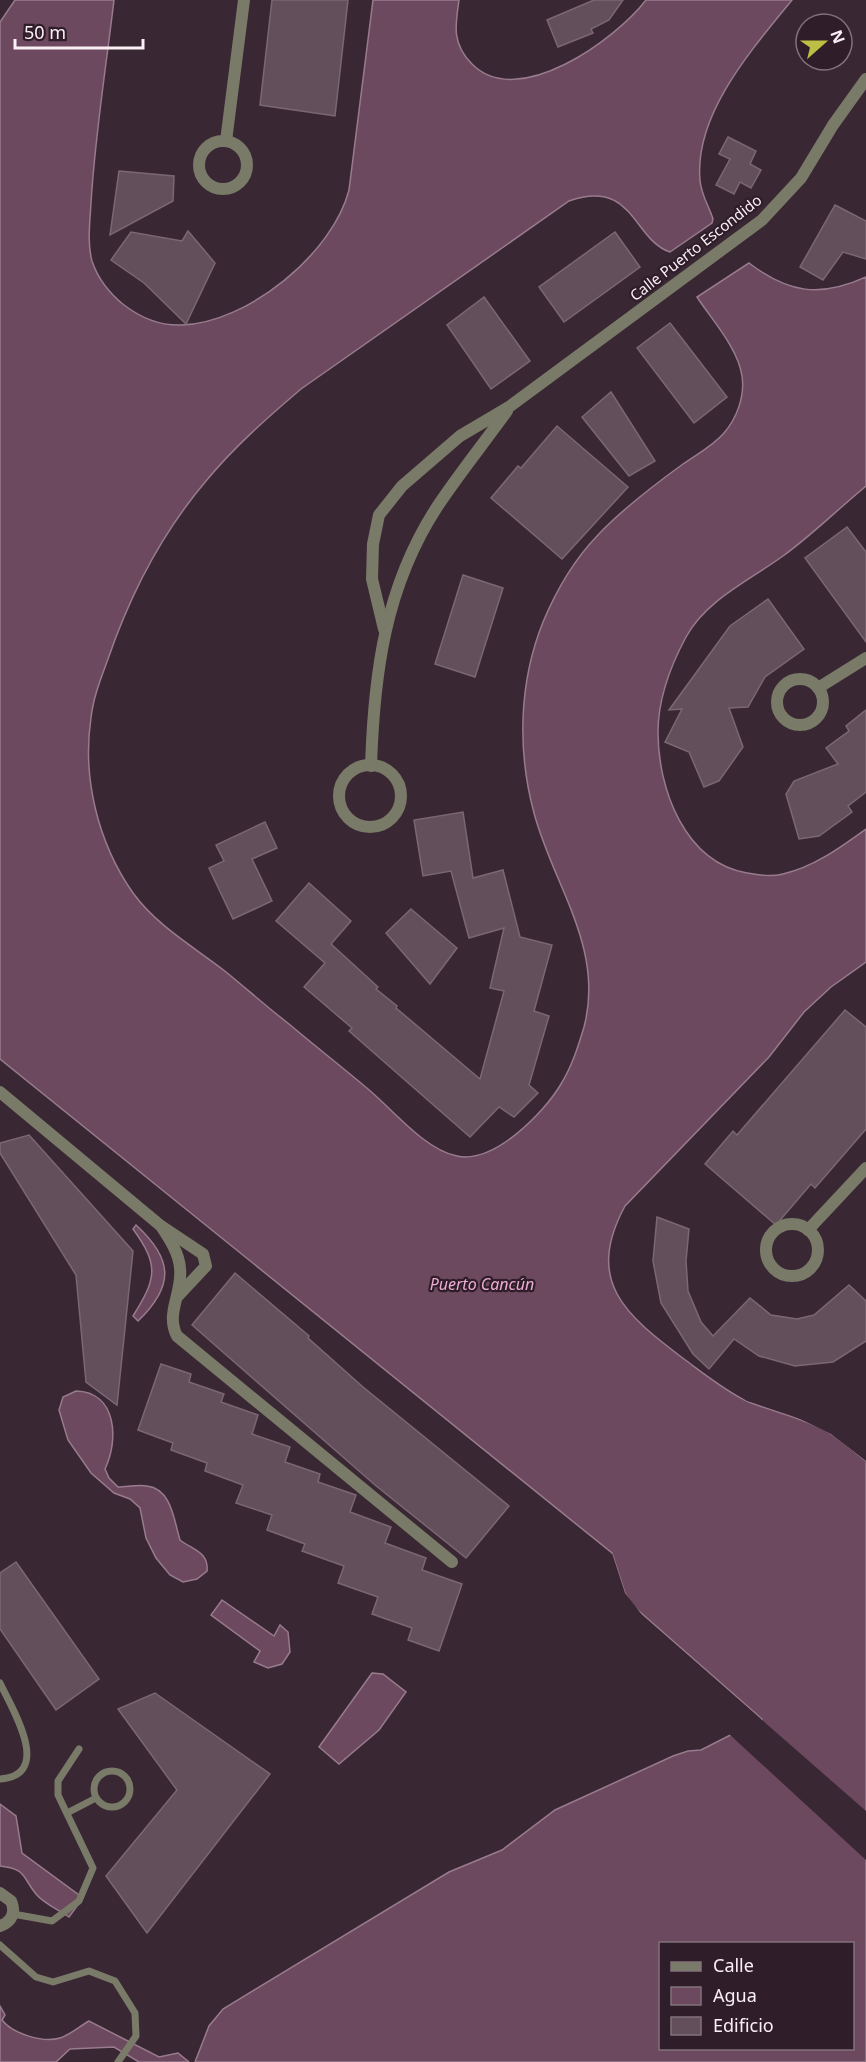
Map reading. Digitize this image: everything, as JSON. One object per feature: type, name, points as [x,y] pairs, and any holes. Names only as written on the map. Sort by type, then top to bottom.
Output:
[{"type":"street","points":[[226,141],[244,0]]},
{"type":"street","name":"Calle Puerto Escondido","points":[[384,629],[372,579],[373,544],[380,516],[402,486],[460,436],[509,407],[762,220],[801,178],[833,125],[866,79]]},
{"type":"street","points":[[226,141],[234,143],[245,154],[247,170],[239,184],[224,190],[209,185],[200,172],[199,164],[205,149],[211,144],[226,141]]},
{"type":"street","name":"Calle Puerto Escondido","points":[[371,766],[373,697],[384,629],[403,572],[436,508],[509,407]]},
{"type":"street","points":[[818,688],[866,658]]},
{"type":"street","points":[[371,766],[385,769],[392,775],[400,793],[395,813],[379,826],[369,827],[349,819],[339,801],[339,790],[349,774],[357,768],[371,766]]},
{"type":"street","points":[[0,1092],[161,1226],[203,1254],[206,1266],[177,1297]]},
{"type":"street","points":[[808,1230],[866,1168]]},
{"type":"street","points":[[789,1225],[808,1230],[816,1241],[818,1249],[813,1266],[799,1275],[782,1274],[775,1269],[767,1255],[767,1246],[774,1232],[789,1225]]},
{"type":"street","points":[[161,1226],[172,1242],[180,1268],[177,1297],[172,1311],[172,1326],[177,1336],[452,1562]]},
{"type":"street","points":[[180,1268],[189,1276],[199,1274]]},
{"type":"street","points":[[0,1893],[11,1900],[13,1914],[10,1921],[0,1926]]},
{"type":"lane","points":[[0,1683],[28,1749],[28,1759],[23,1770],[15,1777],[0,1779]]},
{"type":"lane","points":[[13,1914],[52,1921],[79,1901],[93,1868],[58,1795],[58,1781],[79,1749]]},
{"type":"lane","points":[[106,1772],[118,1772],[128,1780],[130,1792],[121,1805],[105,1806],[96,1798],[96,1781],[106,1772]]},
{"type":"lane","points":[[67,1813],[96,1798]]},
{"type":"lane","points":[[0,1945],[36,1977],[53,1982],[89,1971],[115,1981],[135,2013],[136,2036],[119,2061]]},
{"type":"water","name":"Puerto Cancún","points":[[15,0],[114,0],[95,152],[90,254],[101,280],[124,305],[151,320],[182,325],[207,321],[234,312],[260,298],[307,260],[340,214],[349,190],[373,0],[459,0],[456,34],[466,57],[472,64],[491,76],[514,79],[539,75],[590,50],[613,33],[646,0],[792,0],[760,39],[729,83],[706,131],[701,155],[700,180],[703,196],[713,219],[712,223],[670,252],[648,236],[620,204],[607,198],[590,196],[569,201],[301,389],[228,456],[175,522],[148,566],[126,612],[94,703],[89,741],[89,764],[96,809],[110,853],[133,893],[153,916],[176,936],[234,978],[433,1146],[457,1156],[471,1156],[502,1144],[543,1109],[561,1084],[572,1063],[584,1027],[589,998],[588,970],[582,944],[574,917],[542,840],[534,813],[525,765],[523,716],[525,692],[529,668],[543,622],[566,576],[597,536],[638,498],[715,442],[729,427],[736,414],[743,384],[740,366],[724,335],[697,297],[749,263],[777,281],[805,289],[834,288],[866,277],[866,486],[794,548],[717,601],[705,612],[686,637],[666,683],[660,707],[658,732],[663,776],[679,819],[691,838],[707,854],[725,866],[747,873],[770,876],[783,874],[806,867],[866,829],[866,962],[831,987],[804,1012],[769,1057],[625,1206],[613,1233],[609,1256],[610,1276],[617,1294],[629,1311],[663,1343],[733,1393],[749,1402],[830,1433],[866,1461],[866,2062],[195,2062],[209,2026],[223,2009],[449,1872],[502,1850],[555,1810],[673,1756],[701,1750],[762,1719],[632,1605],[625,1593],[612,1553],[0,1059],[0,22]]},
{"type":"water","points":[[136,1225],[157,1249],[165,1272],[158,1296],[138,1321],[133,1316],[146,1292],[152,1272],[148,1253],[133,1229]]},
{"type":"water","points":[[76,1391],[90,1393],[107,1408],[113,1432],[105,1469],[109,1478],[118,1487],[144,1485],[162,1493],[171,1507],[180,1540],[203,1555],[207,1571],[197,1579],[183,1582],[170,1575],[156,1558],[146,1538],[140,1508],[130,1499],[114,1493],[91,1473],[68,1440],[59,1410],[63,1397]]},
{"type":"water","points":[[222,1600],[274,1636],[280,1625],[288,1632],[290,1652],[282,1664],[268,1668],[254,1662],[260,1651],[211,1615]]},
{"type":"water","points":[[372,1673],[383,1674],[406,1692],[379,1730],[339,1764],[319,1747]]},
{"type":"water","points":[[0,1804],[16,1816],[22,1853],[83,1898],[69,1917],[39,1897],[20,1872],[0,1866]]},
{"type":"water","points":[[0,2006],[5,2015],[2,2020],[13,2029],[29,2036],[45,2039],[60,2038],[89,2021],[159,2057],[178,2053],[189,2062],[139,2062],[114,2047],[70,2049],[56,2062],[0,2062]]},
{"type":"pier","points":[[730,1390],[736,1390],[748,1399],[789,1411],[832,1431],[866,1457],[866,1461],[831,1434],[788,1413],[747,1401]]},
{"type":"pier","points":[[612,1553],[625,1593],[642,1615],[866,1811],[866,1860],[728,1733],[758,1718],[630,1607],[615,1574],[611,1559]]},
{"type":"building","points":[[272,0],[348,0],[335,116],[260,105]]},
{"type":"building","points":[[594,0],[623,0],[609,20],[591,29],[593,33],[558,47],[547,20]]},
{"type":"building","points":[[728,137],[756,151],[750,164],[761,170],[751,188],[740,182],[734,194],[716,185],[730,159],[719,154]]},
{"type":"building","points":[[119,171],[174,176],[173,201],[110,235]]},
{"type":"building","points":[[835,205],[866,221],[866,259],[843,252],[823,280],[800,267]]},
{"type":"building","points":[[188,231],[215,263],[186,324],[144,283],[111,260],[131,232],[182,241]]},
{"type":"building","points":[[615,232],[640,267],[564,322],[539,287]]},
{"type":"building","points":[[484,297],[530,361],[491,389],[447,325]]},
{"type":"building","points":[[670,323],[727,397],[694,423],[637,348]]},
{"type":"building","points":[[611,392],[655,461],[629,476],[582,417]]},
{"type":"building","points":[[557,426],[628,487],[562,559],[491,498],[518,466],[521,468]]},
{"type":"building","points":[[847,527],[866,552],[866,642],[805,558]]},
{"type":"building","points":[[463,575],[503,588],[475,677],[435,664]]},
{"type":"building","points":[[768,599],[804,649],[765,677],[748,707],[729,708],[743,747],[719,781],[704,787],[689,752],[665,742],[682,709],[669,710],[730,626]]},
{"type":"building","points":[[866,710],[866,792],[848,806],[852,812],[819,836],[799,839],[786,794],[794,781],[838,764],[826,748],[849,731],[846,726]]},
{"type":"building","points":[[463,812],[473,878],[503,870],[520,937],[552,945],[534,1011],[549,1016],[529,1085],[538,1093],[514,1117],[499,1107],[470,1137],[349,1031],[352,1028],[304,987],[325,963],[276,921],[309,883],[351,921],[331,944],[378,987],[376,989],[397,1006],[396,1008],[480,1079],[504,991],[490,988],[504,928],[469,938],[451,871],[423,876],[414,820]]},
{"type":"building","points":[[265,822],[277,848],[252,859],[272,901],[233,919],[209,868],[224,861],[216,845]]},
{"type":"building","points":[[411,909],[457,948],[430,984],[386,933]]},
{"type":"building","points":[[845,1010],[866,1027],[866,1129],[815,1188],[811,1184],[776,1225],[705,1164],[733,1131],[737,1135]]},
{"type":"building","points":[[29,1135],[133,1251],[117,1405],[86,1382],[76,1275],[0,1153],[0,1143]]},
{"type":"building","points":[[657,1217],[689,1229],[686,1261],[688,1291],[701,1322],[713,1336],[750,1298],[771,1315],[797,1319],[814,1315],[849,1285],[866,1301],[866,1341],[833,1362],[795,1366],[759,1356],[734,1339],[709,1369],[693,1354],[661,1303],[653,1261]]},
{"type":"building","points":[[235,1273],[309,1336],[308,1338],[363,1387],[509,1506],[466,1558],[375,1485],[192,1325]]},
{"type":"building","points":[[161,1364],[191,1374],[189,1382],[224,1394],[221,1402],[258,1415],[252,1434],[290,1447],[285,1462],[320,1474],[318,1482],[356,1495],[350,1512],[391,1527],[385,1543],[426,1558],[422,1570],[462,1584],[439,1651],[408,1640],[412,1628],[372,1614],[378,1597],[338,1583],[344,1566],[302,1551],[305,1544],[267,1530],[272,1515],[236,1503],[243,1485],[205,1471],[207,1463],[171,1450],[173,1443],[138,1430]]},
{"type":"building","points":[[16,1562],[99,1679],[56,1710],[0,1629],[0,1573]]},
{"type":"building","points":[[155,1693],[270,1774],[147,1933],[106,1876],[177,1790],[118,1709]]}]
